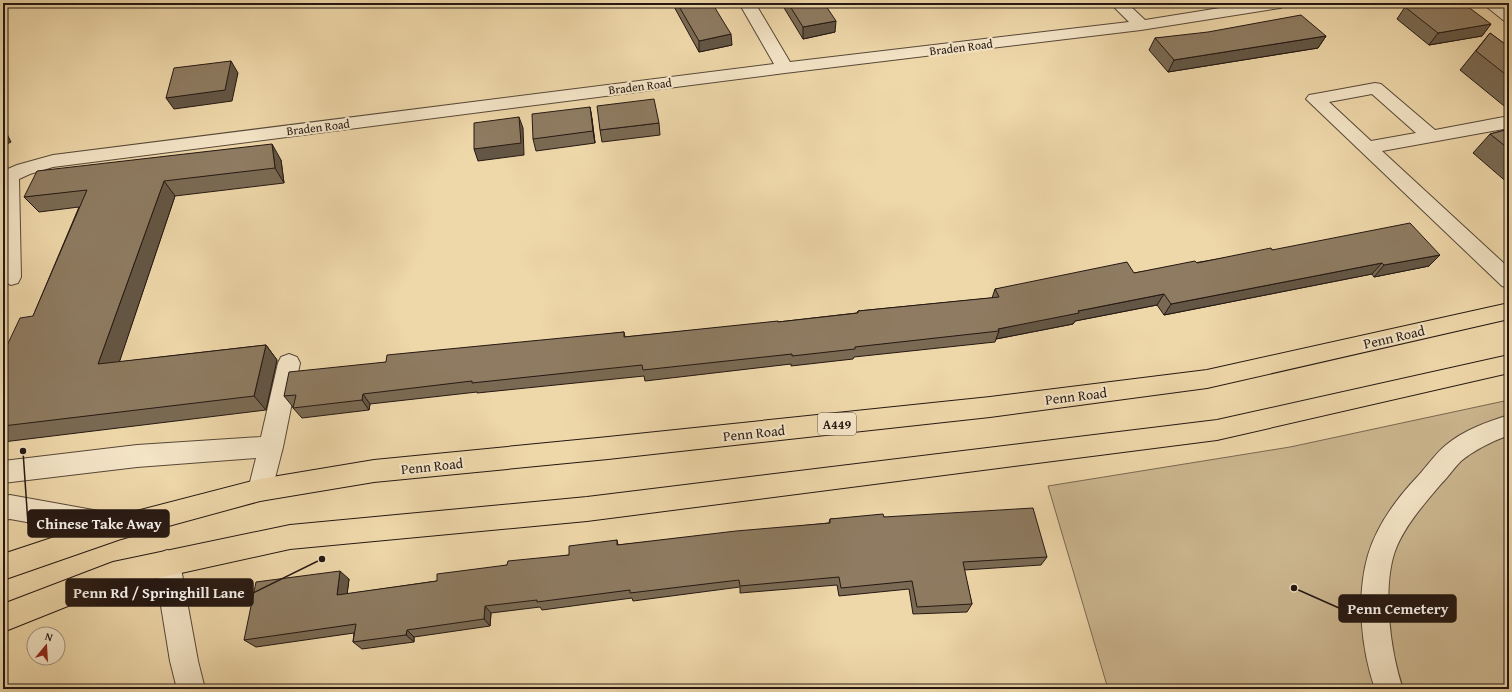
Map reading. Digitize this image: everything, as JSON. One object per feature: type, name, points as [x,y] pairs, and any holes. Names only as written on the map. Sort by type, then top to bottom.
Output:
[{"type":"highway","name":"Penn Road","points":[[3,567],[121,527],[260,490],[374,471],[624,447],[983,408],[1207,379],[1509,310]]},
{"type":"highway","points":[[3,618],[113,575],[290,537],[587,509],[1217,430],[1509,364]]},
{"type":"street","points":[[746,3],[785,68]]},
{"type":"street","points":[[1118,3],[1141,25]]},
{"type":"street","name":"Braden Road","points":[[6,178],[24,169],[53,160],[1141,25],[1280,3]]},
{"type":"street","points":[[1490,3],[1509,17]]},
{"type":"street","points":[[1431,136],[1375,88],[1315,100],[1509,280]]},
{"type":"street","points":[[1367,148],[1509,122]]},
{"type":"street","points":[[6,178],[11,277]]},
{"type":"street","points":[[260,490],[289,363]]},
{"type":"street","points":[[1389,689],[1377,638],[1375,592],[1381,554],[1398,520],[1427,482],[1454,452],[1497,428],[1509,425]]},
{"type":"street","points":[[3,472],[73,462],[193,451],[270,447]]},
{"type":"street","points":[[3,508],[121,527]]},
{"type":"street","points":[[167,563],[184,661],[191,689]]},
{"type":"shaded area","points":[[1509,400],[1509,689],[1108,689],[1048,486],[1290,447]]},
{"type":"building","points":[[677,3],[712,3],[731,34],[699,41]]},
{"type":"building","points":[[788,3],[824,3],[836,21],[803,27]]},
{"type":"building","points":[[1428,3],[1463,3],[1491,24],[1438,33],[1405,7]]},
{"type":"building","points":[[1301,15],[1326,36],[1174,60],[1155,38],[1208,32]]},
{"type":"building","points":[[1490,33],[1509,47],[1509,77],[1476,51]]},
{"type":"building","points":[[231,61],[225,90],[166,98],[174,68]]},
{"type":"building","points":[[654,99],[659,123],[600,130],[597,106]]},
{"type":"building","points":[[590,107],[593,131],[533,139],[532,114]]},
{"type":"building","points":[[519,117],[521,143],[474,149],[474,123]]},
{"type":"building","points":[[1509,129],[1509,149],[1490,134]]},
{"type":"building","points":[[272,144],[275,168],[164,181],[98,364],[266,345],[254,396],[3,426],[3,354],[20,318],[33,316],[87,190],[24,197],[37,171]]},
{"type":"building","points":[[1410,223],[1440,255],[1384,265],[1382,263],[1171,304],[1164,294],[998,329],[999,331],[855,347],[855,349],[792,356],[792,354],[643,370],[642,365],[472,383],[472,381],[363,394],[362,400],[293,408],[296,395],[284,396],[289,372],[386,362],[387,355],[624,332],[624,337],[778,322],[858,313],[858,311],[999,297],[995,289],[1127,262],[1134,273],[1195,261],[1197,263],[1271,248],[1272,250]]},
{"type":"building","points":[[1033,508],[1047,557],[963,562],[972,604],[917,607],[912,581],[841,588],[839,577],[740,586],[739,580],[630,593],[630,590],[537,602],[537,600],[485,606],[484,619],[407,630],[406,635],[353,642],[356,624],[244,640],[256,582],[340,571],[337,595],[437,581],[437,574],[507,565],[508,561],[569,555],[569,546],[617,540],[617,545],[736,531],[830,523],[830,519],[883,514],[884,517]]},
{"type":"place","name":"Chinese Take Away","points":[[23,451]]},
{"type":"place","name":"Penn Rd / Springhill Lane","points":[[322,559]]},
{"type":"place","name":"Penn Cemetery","points":[[1294,588]]}]
